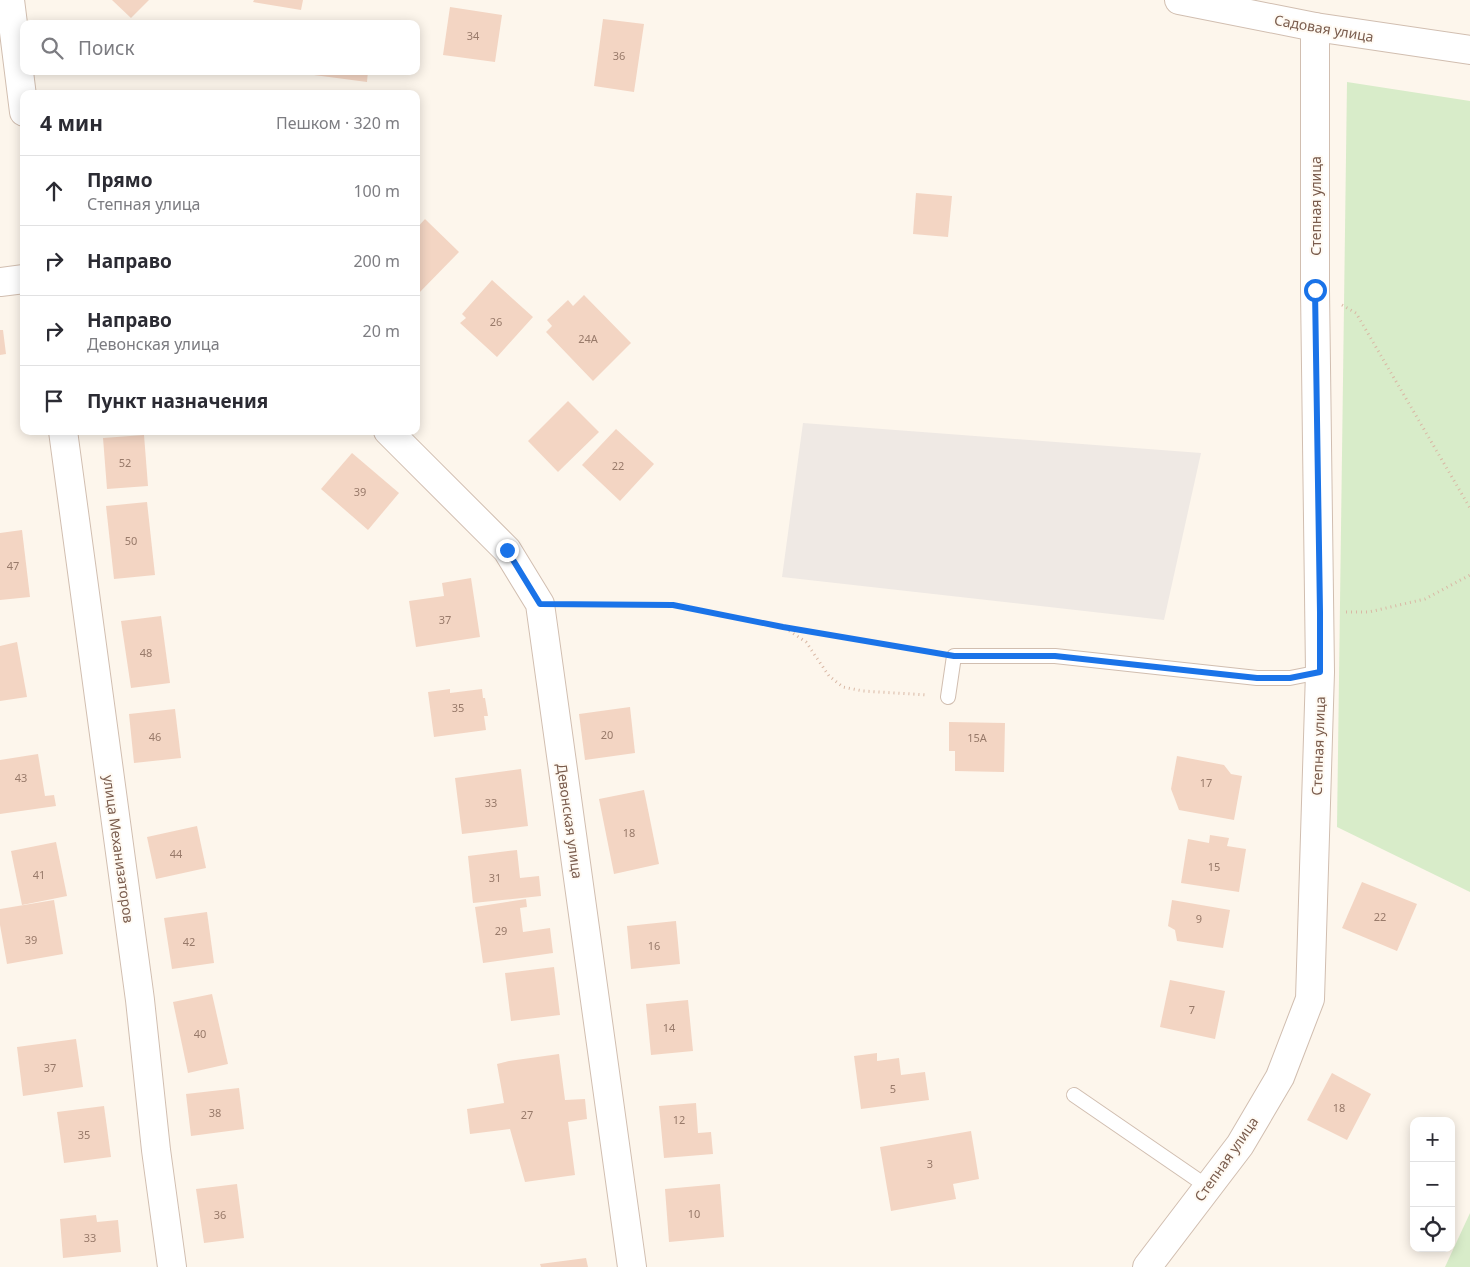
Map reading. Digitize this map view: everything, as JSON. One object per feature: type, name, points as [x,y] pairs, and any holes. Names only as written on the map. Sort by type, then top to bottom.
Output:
[{"type":"street","points":[[10,0],[20,72]]},
{"type":"street","name":"Садовая улица","points":[[1179,0],[1315,28],[1470,50]]},
{"type":"street","name":"Степная улица","points":[[1147,1267],[1240,1145],[1280,1077],[1310,999],[1320,672],[1315,290],[1315,28]]},
{"type":"street","points":[[20,75],[22,90]]},
{"type":"street","points":[[23,75],[40,90]]},
{"type":"street","points":[[0,282],[20,280]]},
{"type":"street","name":"улица Механизаторов","points":[[64,435],[140,1000],[156,1150],[172,1267]]},
{"type":"street","name":"Девонская улица","points":[[392,435],[507,550],[540,604],[632,1267]]},
{"type":"lane","points":[[948,697],[954,656],[1055,656],[1257,678],[1290,678],[1320,672]]},
{"type":"lane","points":[[1074,1095],[1208,1187]]},
{"type":"path","points":[[1315,290],[1356,313],[1470,508]]},
{"type":"path","points":[[1320,612],[1369,612],[1425,599],[1470,575]]},
{"type":"path","points":[[540,604],[673,605],[783,627],[954,656]]},
{"type":"path","points":[[783,627],[806,642],[828,676],[843,687],[863,691],[948,697]]},
{"type":"shaded area","points":[[803,423],[1201,453],[1164,620],[782,577]]},
{"type":"green space","points":[[1347,82],[1470,101],[1470,892],[1337,827]]},
{"type":"green space","points":[[1470,1213],[1470,1267],[1445,1267],[1452,1252],[1455,1252],[1455,1245]]},
{"type":"building","points":[[112,0],[149,0],[131,18]]},
{"type":"building","points":[[254,0],[303,0],[301,10],[253,2]]},
{"type":"building","points":[[450,7],[502,15],[495,62],[443,55]]},
{"type":"building","points":[[603,19],[644,24],[634,92],[594,86]]},
{"type":"building","points":[[314,75],[368,75],[367,82]]},
{"type":"building","points":[[916,193],[952,196],[948,237],[913,234]]},
{"type":"building","points":[[425,219],[459,252],[420,292],[420,225]]},
{"type":"building","points":[[492,280],[533,317],[497,357],[460,323],[466,318],[462,314]]},
{"type":"building","points":[[584,295],[631,343],[593,381],[546,332],[552,326],[547,320],[568,300],[573,306]]},
{"type":"building","points":[[0,330],[3,330],[6,354],[0,355]]},
{"type":"building","points":[[568,401],[599,432],[558,472],[528,441]]},
{"type":"building","points":[[616,429],[654,464],[620,501],[582,465]]},
{"type":"building","points":[[144,435],[148,486],[107,489],[103,438]]},
{"type":"building","points":[[352,453],[399,493],[368,530],[321,489]]},
{"type":"building","points":[[147,502],[155,575],[114,579],[106,506]]},
{"type":"building","points":[[22,530],[30,597],[0,600],[0,533]]},
{"type":"building","points":[[471,578],[480,637],[416,647],[409,601],[444,596],[442,583]]},
{"type":"building","points":[[161,616],[170,683],[131,688],[121,621]]},
{"type":"building","points":[[17,642],[27,697],[0,701],[0,646]]},
{"type":"building","points":[[450,689],[450,693],[482,689],[488,716],[484,716],[486,730],[434,737],[428,692]]},
{"type":"building","points":[[630,707],[635,753],[585,760],[579,714]]},
{"type":"building","points":[[175,709],[181,758],[134,763],[129,714]]},
{"type":"building","points":[[949,722],[1005,723],[1004,772],[955,771],[955,751],[949,751]]},
{"type":"building","points":[[38,754],[45,796],[54,795],[56,806],[0,814],[0,760]]},
{"type":"building","points":[[1177,756],[1224,765],[1231,774],[1242,776],[1234,820],[1179,810],[1171,789]]},
{"type":"building","points":[[521,769],[528,826],[462,834],[455,778]]},
{"type":"building","points":[[644,790],[659,864],[614,874],[599,799]]},
{"type":"building","points":[[197,826],[206,868],[156,879],[147,837]]},
{"type":"building","points":[[1210,835],[1229,838],[1227,846],[1246,849],[1239,892],[1181,883],[1188,839],[1209,843]]},
{"type":"building","points":[[56,842],[67,896],[22,905],[11,851]]},
{"type":"building","points":[[517,850],[520,878],[539,876],[541,896],[473,903],[468,856]]},
{"type":"building","points":[[1362,882],[1417,904],[1397,951],[1342,928]]},
{"type":"building","points":[[526,899],[527,907],[520,908],[523,932],[550,928],[553,953],[483,963],[475,907]]},
{"type":"building","points":[[54,900],[63,954],[7,964],[0,925],[0,909]]},
{"type":"building","points":[[1172,900],[1230,910],[1223,948],[1177,941],[1175,930],[1168,926]]},
{"type":"building","points":[[207,912],[214,963],[172,969],[164,918]]},
{"type":"building","points":[[676,921],[680,964],[631,969],[627,926]]},
{"type":"building","points":[[554,967],[560,1015],[511,1021],[505,973]]},
{"type":"building","points":[[1170,980],[1225,991],[1215,1039],[1160,1027]]},
{"type":"building","points":[[212,994],[228,1064],[188,1073],[173,1002]]},
{"type":"building","points":[[688,1000],[693,1051],[651,1055],[646,1004]]},
{"type":"building","points":[[76,1039],[83,1087],[23,1096],[17,1047]]},
{"type":"building","points":[[877,1053],[877,1061],[899,1058],[901,1075],[925,1072],[929,1100],[861,1109],[854,1056]]},
{"type":"building","points":[[559,1054],[565,1100],[585,1099],[587,1119],[568,1122],[575,1175],[525,1182],[510,1129],[470,1134],[467,1109],[504,1103],[497,1064]]},
{"type":"building","points":[[1332,1073],[1371,1094],[1347,1140],[1307,1120]]},
{"type":"building","points":[[239,1088],[244,1129],[191,1136],[186,1094]]},
{"type":"building","points":[[696,1103],[698,1133],[711,1132],[713,1154],[664,1158],[659,1106]]},
{"type":"building","points":[[104,1106],[111,1157],[64,1163],[57,1112]]},
{"type":"building","points":[[971,1131],[979,1179],[953,1184],[956,1199],[891,1211],[880,1147]]},
{"type":"building","points":[[237,1184],[244,1238],[204,1243],[196,1189]]},
{"type":"building","points":[[720,1184],[724,1237],[669,1242],[665,1189]]},
{"type":"building","points":[[96,1215],[97,1222],[118,1220],[121,1252],[63,1258],[60,1219]]},
{"type":"building","points":[[586,1258],[588,1267],[541,1267],[540,1264]]},
{"type":"route","points":[[507,550],[540,604],[673,605],[783,627],[954,656],[1055,656],[1257,678],[1290,678],[1320,672],[1315,290]]}]
